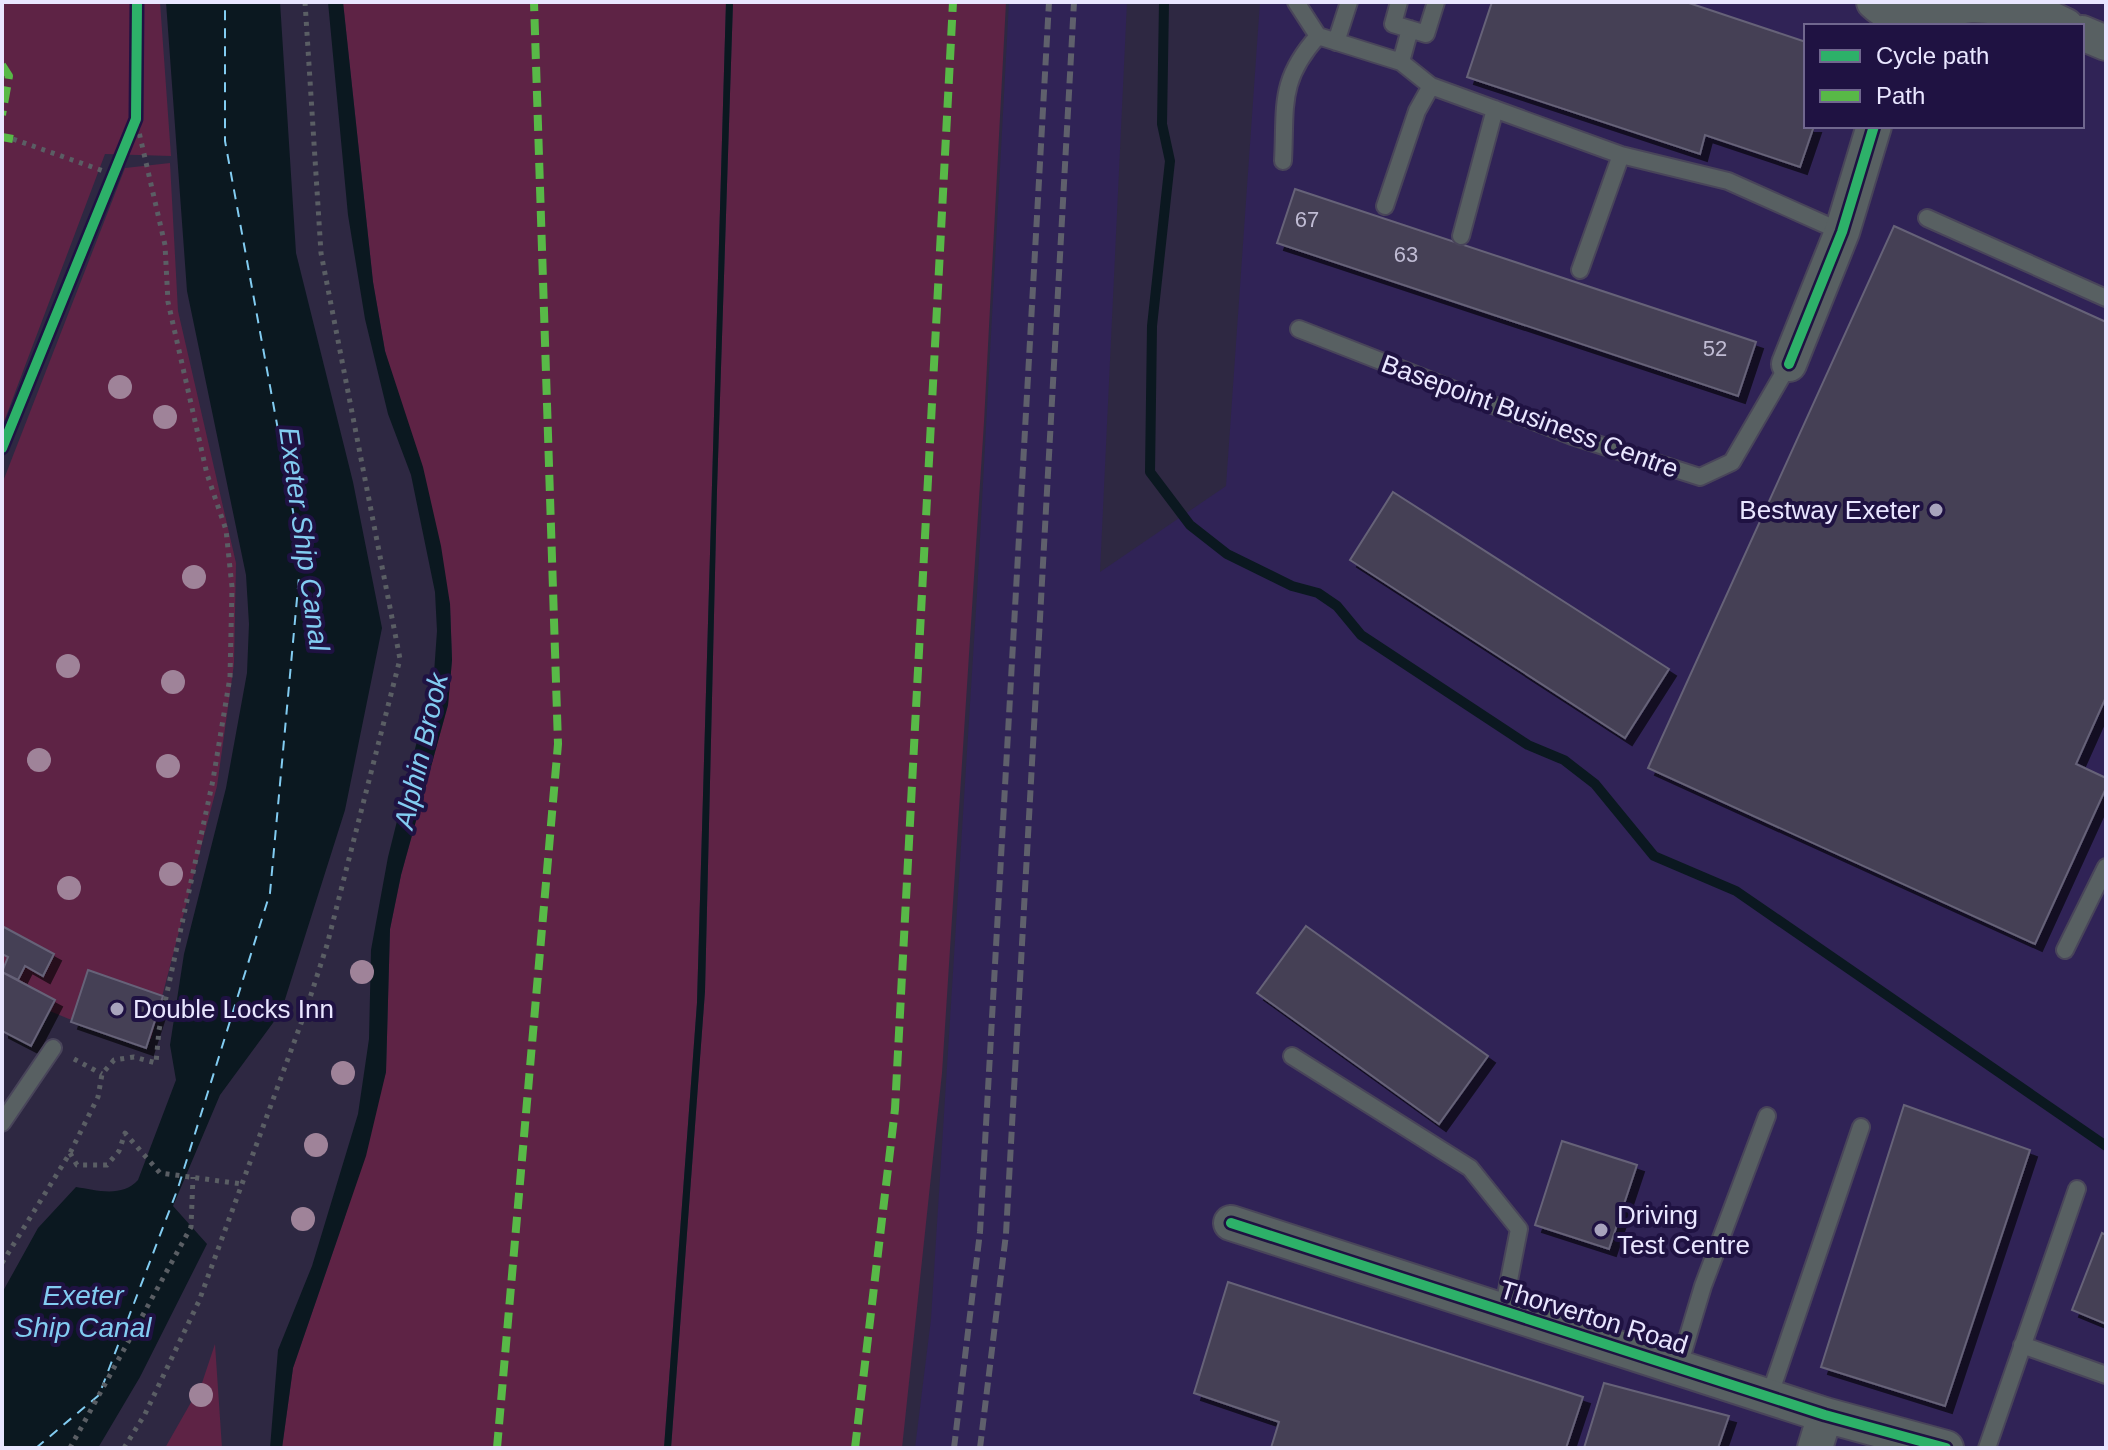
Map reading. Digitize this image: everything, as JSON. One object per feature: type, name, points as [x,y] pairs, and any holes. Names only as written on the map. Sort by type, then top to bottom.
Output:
[{"type":"street","points":[[1881,12],[1893,15],[1930,13],[1972,5],[2020,5],[2062,24]]},
{"type":"street","points":[[2084,34],[2106,43]]},
{"type":"street","name":"Basepoint Business Centre","points":[[1789,364],[1842,232],[1873,128]]},
{"type":"street","name":"Thorverton Road","points":[[1231,1223],[1825,1415],[1946,1448]]},
{"type":"street","points":[[1815,1448],[1825,1415]]},
{"type":"lane","points":[[1296,2],[1318,36],[1401,62],[1431,86],[1621,155],[1728,181],[1842,232]]},
{"type":"lane","points":[[1336,42],[1349,2]]},
{"type":"lane","points":[[1399,2],[1393,24],[1426,34],[1436,2]]},
{"type":"lane","points":[[1401,62],[1410,29]]},
{"type":"lane","points":[[1283,161],[1283,100],[1288,80],[1298,59],[1318,36]]},
{"type":"lane","points":[[1385,206],[1417,111],[1431,86]]},
{"type":"lane","points":[[1461,236],[1495,109]]},
{"type":"lane","points":[[1580,270],[1621,155]]},
{"type":"lane","points":[[1927,218],[2106,298]]},
{"type":"lane","name":"Basepoint Business Centre","points":[[1299,329],[1572,436],[1700,477],[1732,462],[1789,364]]},
{"type":"lane","points":[[2065,950],[2106,867]]},
{"type":"lane","points":[[2,1123],[53,1048]]},
{"type":"lane","points":[[1292,1056],[1470,1168],[1519,1229],[1503,1311]]},
{"type":"lane","points":[[1679,1366],[1703,1286],[1767,1116]]},
{"type":"lane","points":[[1769,1397],[1861,1127]]},
{"type":"lane","points":[[1987,1448],[2077,1189]]},
{"type":"lane","points":[[2022,1345],[2106,1375]]},
{"type":"path","points":[[124,1448],[145,1414],[199,1301],[327,945],[400,659],[321,253],[305,2]]},
{"type":"path","points":[[2,1263],[70,1153],[98,1097],[102,1074],[114,1060],[134,1057],[156,1063],[159,1030],[213,780],[230,677],[232,587],[226,530],[207,474],[168,302],[165,245],[136,119],[137,105]]},
{"type":"path","points":[[130,133],[136,119]]},
{"type":"path","points":[[13,139],[112,174]]},
{"type":"path","points":[[107,188],[118,160]]},
{"type":"path","points":[[70,1153],[77,1165],[107,1165],[119,1151],[125,1133],[160,1173],[242,1184]]},
{"type":"path","points":[[70,1448],[191,1227],[193,1177]]},
{"type":"shaded area","points":[[2,2],[160,2],[171,156],[105,154],[2,427]]},
{"type":"shaded area","points":[[343,2],[726,2],[697,1003],[664,1448],[282,1448],[293,1368],[344,1220],[386,1072],[390,929],[401,875],[448,705],[452,660],[450,604],[385,351],[373,282]]},
{"type":"shaded area","points":[[733,2],[1006,2],[984,422],[942,1073],[902,1448],[671,1448],[705,991]]},
{"type":"shaded area","points":[[1009,2],[1127,2],[1100,572],[1226,486],[1260,2],[2106,2],[2106,1448],[915,1448],[931,1319],[977,594]]},
{"type":"shaded area","points":[[170,163],[178,311],[236,563],[234,664],[217,786],[151,1039],[69,1019],[2,991],[2,484],[125,168]]},
{"type":"shaded area","points":[[215,1344],[222,1448],[165,1448],[202,1383]]},
{"type":"water","name":"Exeter Ship Canal","points":[[166,2],[280,2],[296,253],[353,482],[382,628],[345,810],[281,1012],[220,1095],[173,1206],[207,1244],[140,1377],[98,1448],[2,1448],[2,1293],[38,1228],[76,1187],[117,1191],[132,1186],[138,1180],[176,1080],[170,1045],[184,954],[226,788],[247,673],[249,624],[246,575],[187,291]]},
{"type":"water","name":"Alphin Brook","points":[[328,2],[343,2],[373,282],[385,351],[423,467],[441,546],[450,604],[452,660],[448,705],[401,875],[390,929],[386,1072],[366,1156],[293,1368],[282,1448],[270,1448],[278,1350],[312,1266],[358,1114],[369,1039],[371,950],[388,857],[434,673],[437,631],[435,592],[411,475],[388,414],[365,319],[348,215]]},
{"type":"water","points":[[726,2],[733,2],[705,991],[671,1448],[664,1448],[697,1003]]},
{"type":"building","points":[[1492,2],[1686,2],[1804,41],[1804,128],[1813,128],[1800,167],[1705,135],[1700,154],[1467,77]]},
{"type":"building","points":[[1295,189],[1756,342],[1738,396],[1277,243]]},
{"type":"building","name":"Bestway Exeter","points":[[1894,226],[2106,322],[2106,697],[2076,764],[2106,778],[2106,788],[2035,944],[1648,768]]},
{"type":"building","points":[[1393,492],[1669,669],[1625,738],[1350,560]]},
{"type":"building","points":[[2,926],[54,954],[43,976],[25,966],[18,980],[2,972],[8,957],[2,954]]},
{"type":"building","points":[[1306,926],[1488,1056],[1439,1124],[1257,993]]},
{"type":"building","name":"Double Locks Inn","points":[[88,970],[163,996],[146,1048],[71,1022]]},
{"type":"building","points":[[2,972],[55,1000],[31,1046],[2,1031]]},
{"type":"building","points":[[1904,1105],[2030,1150],[1945,1406],[1821,1367]]},
{"type":"building","points":[[1562,1141],[1637,1165],[1609,1249],[1535,1225]]},
{"type":"building","points":[[2102,1233],[2106,1235],[2106,1324],[2072,1310]]},
{"type":"building","points":[[1228,1282],[1583,1397],[1566,1448],[1271,1448],[1279,1422],[1194,1393]]},
{"type":"building","points":[[1604,1383],[1729,1416],[1718,1448],[1584,1448]]},
{"type":"waterway","points":[[1164,2],[1162,124],[1170,161],[1152,326],[1150,472],[1190,525],[1227,554],[1292,586],[1318,593],[1337,606],[1361,635],[1528,745],[1564,760],[1595,784],[1654,856],[1736,891],[2106,1146]]},
{"type":"ferry route","points":[[36,1448],[99,1395],[178,1188],[270,893],[301,555],[225,141],[225,2]]},
{"type":"railway","points":[[954,1448],[980,1232],[1049,2]]},
{"type":"railway","points":[[980,1448],[1006,1234],[1074,2]]},
{"type":"marked path","points":[[497,1448],[558,744],[534,2]]},
{"type":"marked path","points":[[855,1448],[895,1109],[953,2]]},
{"type":"marked path","points":[[2,65],[9,76],[2,115]]},
{"type":"marked path","points":[[2,137],[13,139]]},
{"type":"cycle path","points":[[2,448],[136,119],[137,2]]},
{"type":"cycle path","points":[[1789,364],[1842,232],[1873,128]]},
{"type":"cycle path","points":[[1231,1223],[1825,1415],[1946,1448]]},
{"type":"place","name":"Bestway Exeter","points":[[1936,510]]},
{"type":"place","name":"Double Locks Inn","points":[[117,1009]]},
{"type":"place","name":"Driving Test Centre","points":[[1601,1230]]}]
